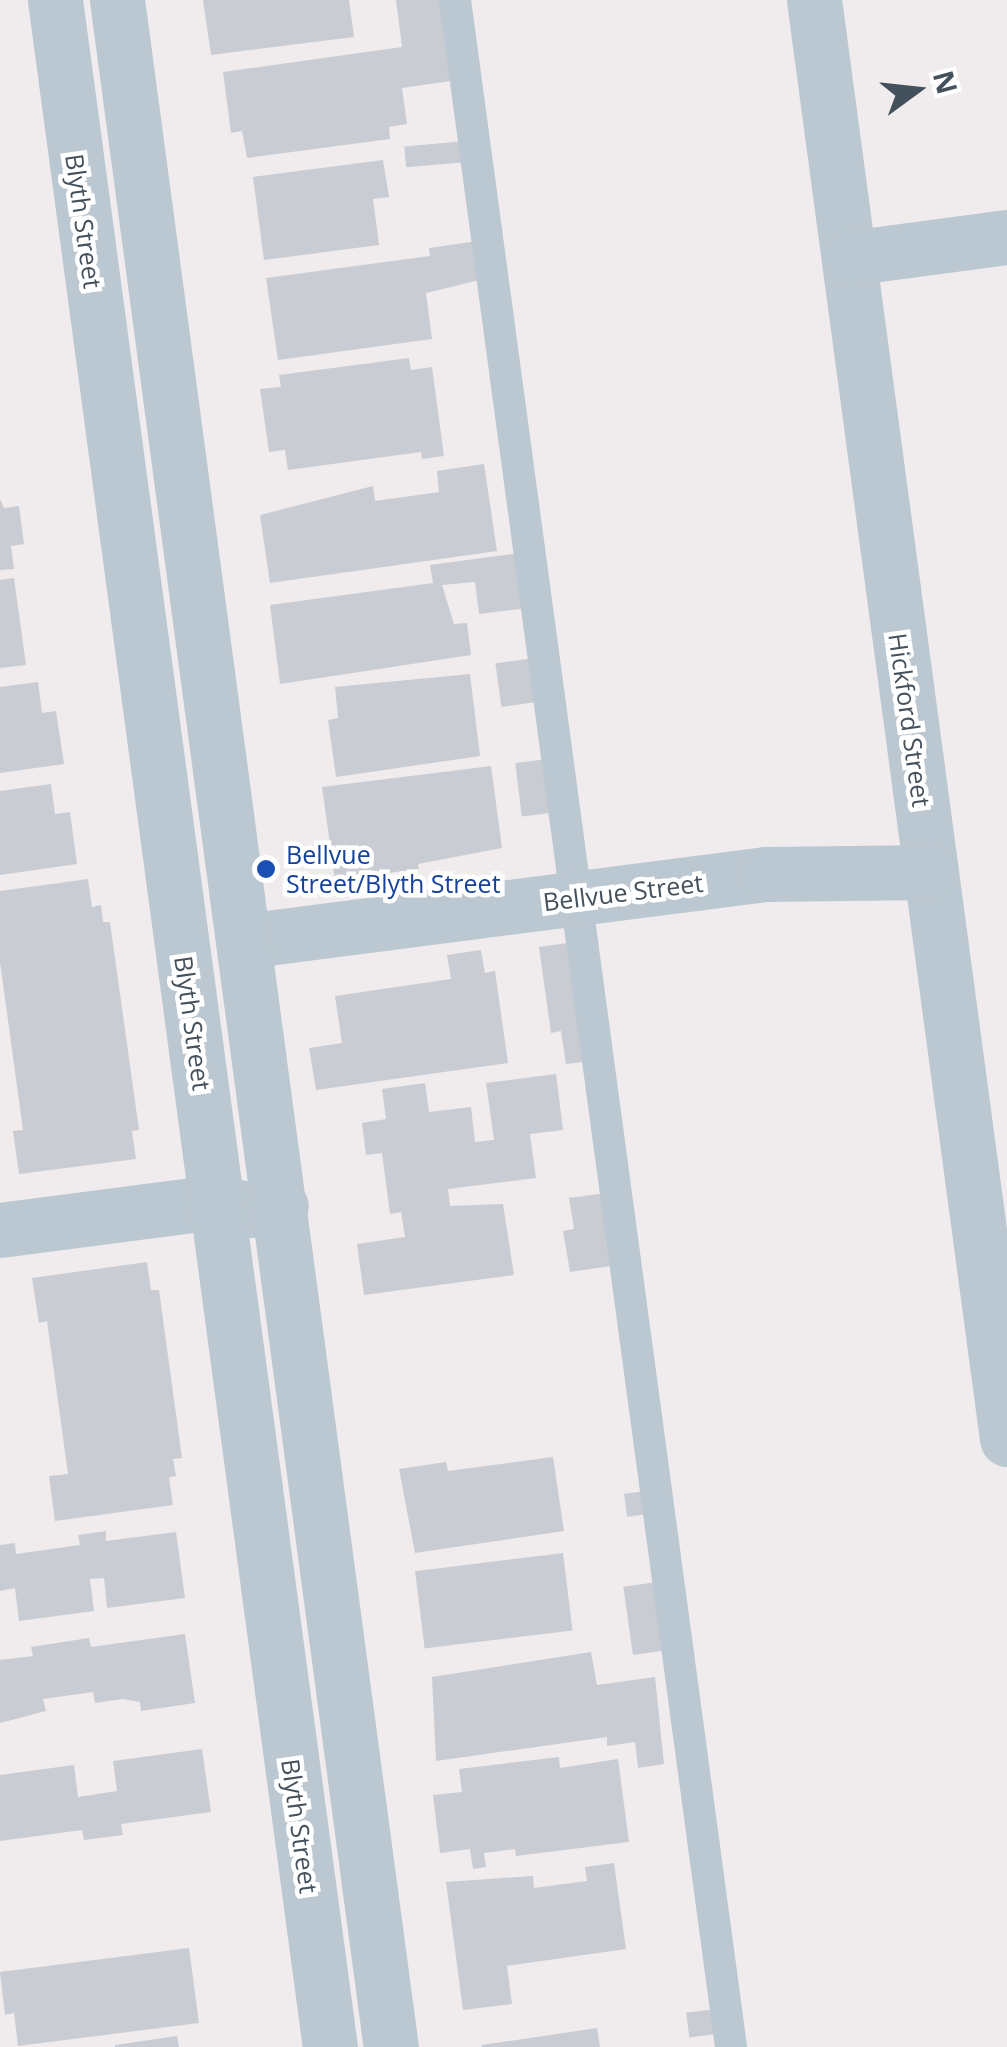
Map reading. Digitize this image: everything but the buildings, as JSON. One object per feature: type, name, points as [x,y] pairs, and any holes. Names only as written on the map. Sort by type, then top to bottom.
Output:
[{"type":"street","name":"Blyth Street","points":[[54,0],[330,2047]]},
{"type":"street","points":[[117,0],[392,2047]]},
{"type":"street","name":"Hickford Street","points":[[814,0],[1007,1439]]},
{"type":"street","points":[[849,258],[1007,237]]},
{"type":"street","name":"Bellvue Street","points":[[243,941],[928,854]]},
{"type":"street","points":[[0,1230],[217,1202],[251,1210],[281,1206]]},
{"type":"lane","points":[[455,0],[731,2047]]},
{"type":"place","name":"Bellvue Street/Blyth Street","points":[[266,869]]}]
